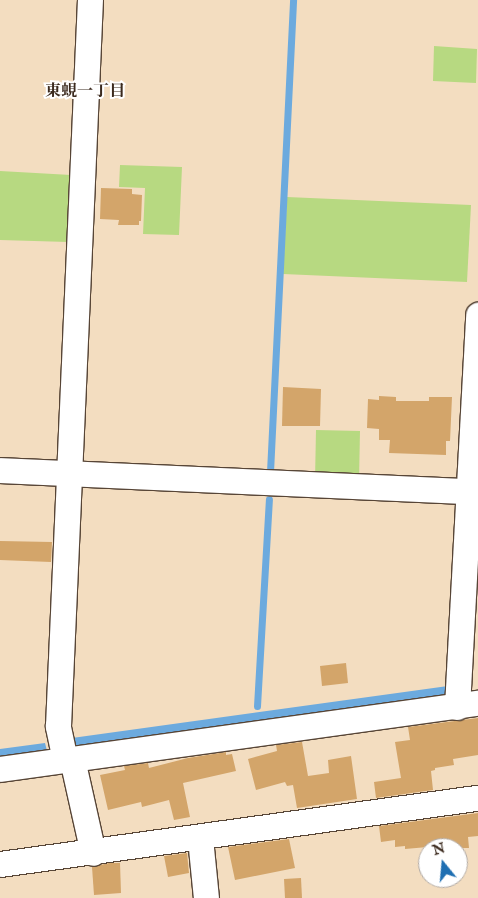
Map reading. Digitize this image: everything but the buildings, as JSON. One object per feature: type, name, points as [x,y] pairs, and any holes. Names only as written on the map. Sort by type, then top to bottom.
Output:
[{"type":"street","points":[[90,0],[58,726],[93,853]]},
{"type":"street","points":[[0,770],[467,705],[478,315]]},
{"type":"street","points":[[0,470],[474,492]]},
{"type":"street","points":[[0,864],[93,853],[478,798]]},
{"type":"street","points":[[200,838],[206,898]]},
{"type":"green space","points":[[434,46],[477,49],[476,83],[433,81]]},
{"type":"green space","points":[[120,165],[182,167],[179,235],[143,234],[145,188],[119,187]]},
{"type":"green space","points":[[0,171],[71,175],[68,242],[0,240]]},
{"type":"green space","points":[[287,197],[471,205],[467,282],[283,274]]},
{"type":"green space","points":[[316,430],[360,431],[359,481],[315,480]]},
{"type":"water","points":[[448,686],[449,695],[74,746],[72,738]]},
{"type":"water","points":[[45,743],[47,751],[0,758],[0,749]]},
{"type":"waterway","points":[[270,472],[293,0]]},
{"type":"waterway","points":[[257,706],[269,499]]},
{"type":"district","name":"東蜆一丁目","points":[[85,92]]}]
